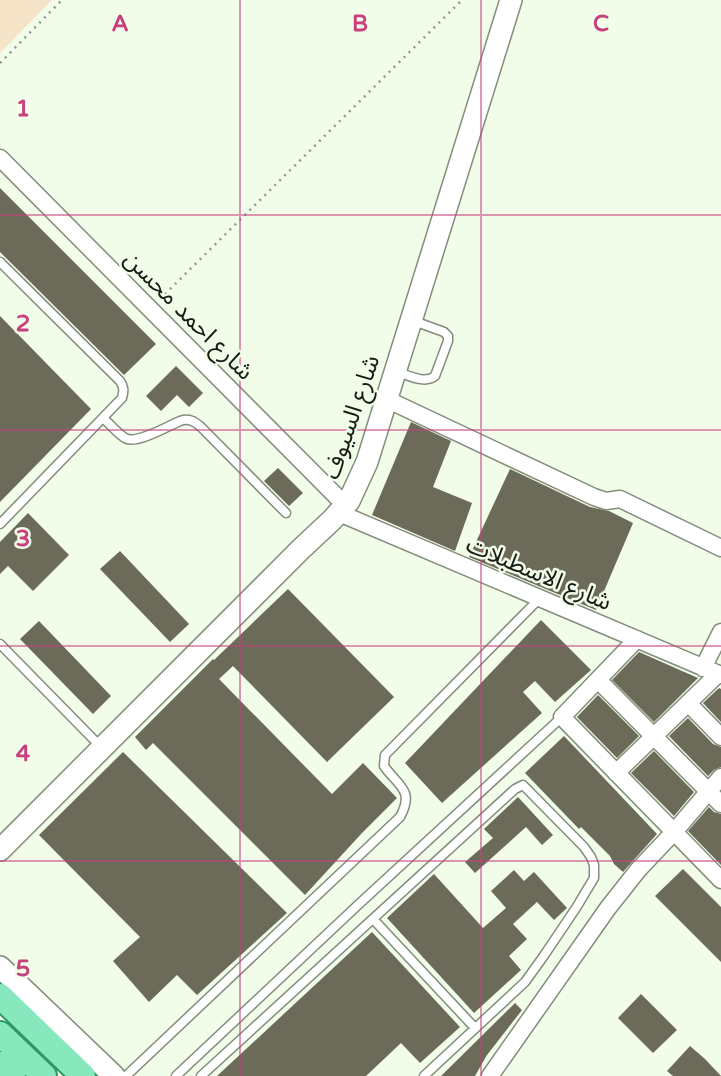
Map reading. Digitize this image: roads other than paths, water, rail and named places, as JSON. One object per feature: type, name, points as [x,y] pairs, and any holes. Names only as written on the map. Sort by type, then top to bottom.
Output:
[{"type":"main road","name":"شارع السيوف","points":[[0,850],[342,509],[356,487],[367,462],[511,0]]},
{"type":"main road","points":[[0,967],[114,1076]]},
{"type":"main road","points":[[0,996],[83,1076]]},
{"type":"main road","points":[[0,1034],[44,1076]]},
{"type":"main road","points":[[0,1064],[13,1076]]},
{"type":"street","name":"شارع احمد محسن","points":[[0,158],[342,509]]},
{"type":"street","points":[[386,399],[594,497],[620,499],[721,548]]},
{"type":"street","name":"شارع الاسطبلات","points":[[342,509],[714,672]]},
{"type":"street","points":[[616,773],[688,703],[714,672],[721,632]]},
{"type":"street","points":[[637,639],[562,717],[721,880]]},
{"type":"street","points":[[598,680],[721,804]]},
{"type":"street","points":[[688,703],[721,737]]},
{"type":"street","points":[[489,1076],[608,908],[638,870],[721,777]]},
{"type":"lane","points":[[0,262],[123,386],[124,391],[122,398],[0,524]]},
{"type":"lane","points":[[395,371],[424,380],[432,379],[448,341],[444,332],[411,320]]},
{"type":"lane","points":[[103,418],[124,438],[130,440],[140,439],[185,419],[193,421],[286,513]]},
{"type":"lane","points":[[126,1076],[400,817],[407,803],[406,794],[384,766],[385,755],[540,598]]},
{"type":"lane","points":[[0,644],[102,748]]},
{"type":"lane","points":[[176,1076],[562,717]]},
{"type":"lane","points":[[201,1076],[520,785],[526,787],[584,847],[594,864],[594,878],[525,982],[424,1076]]},
{"type":"lane","points":[[373,919],[475,1028]]}]
